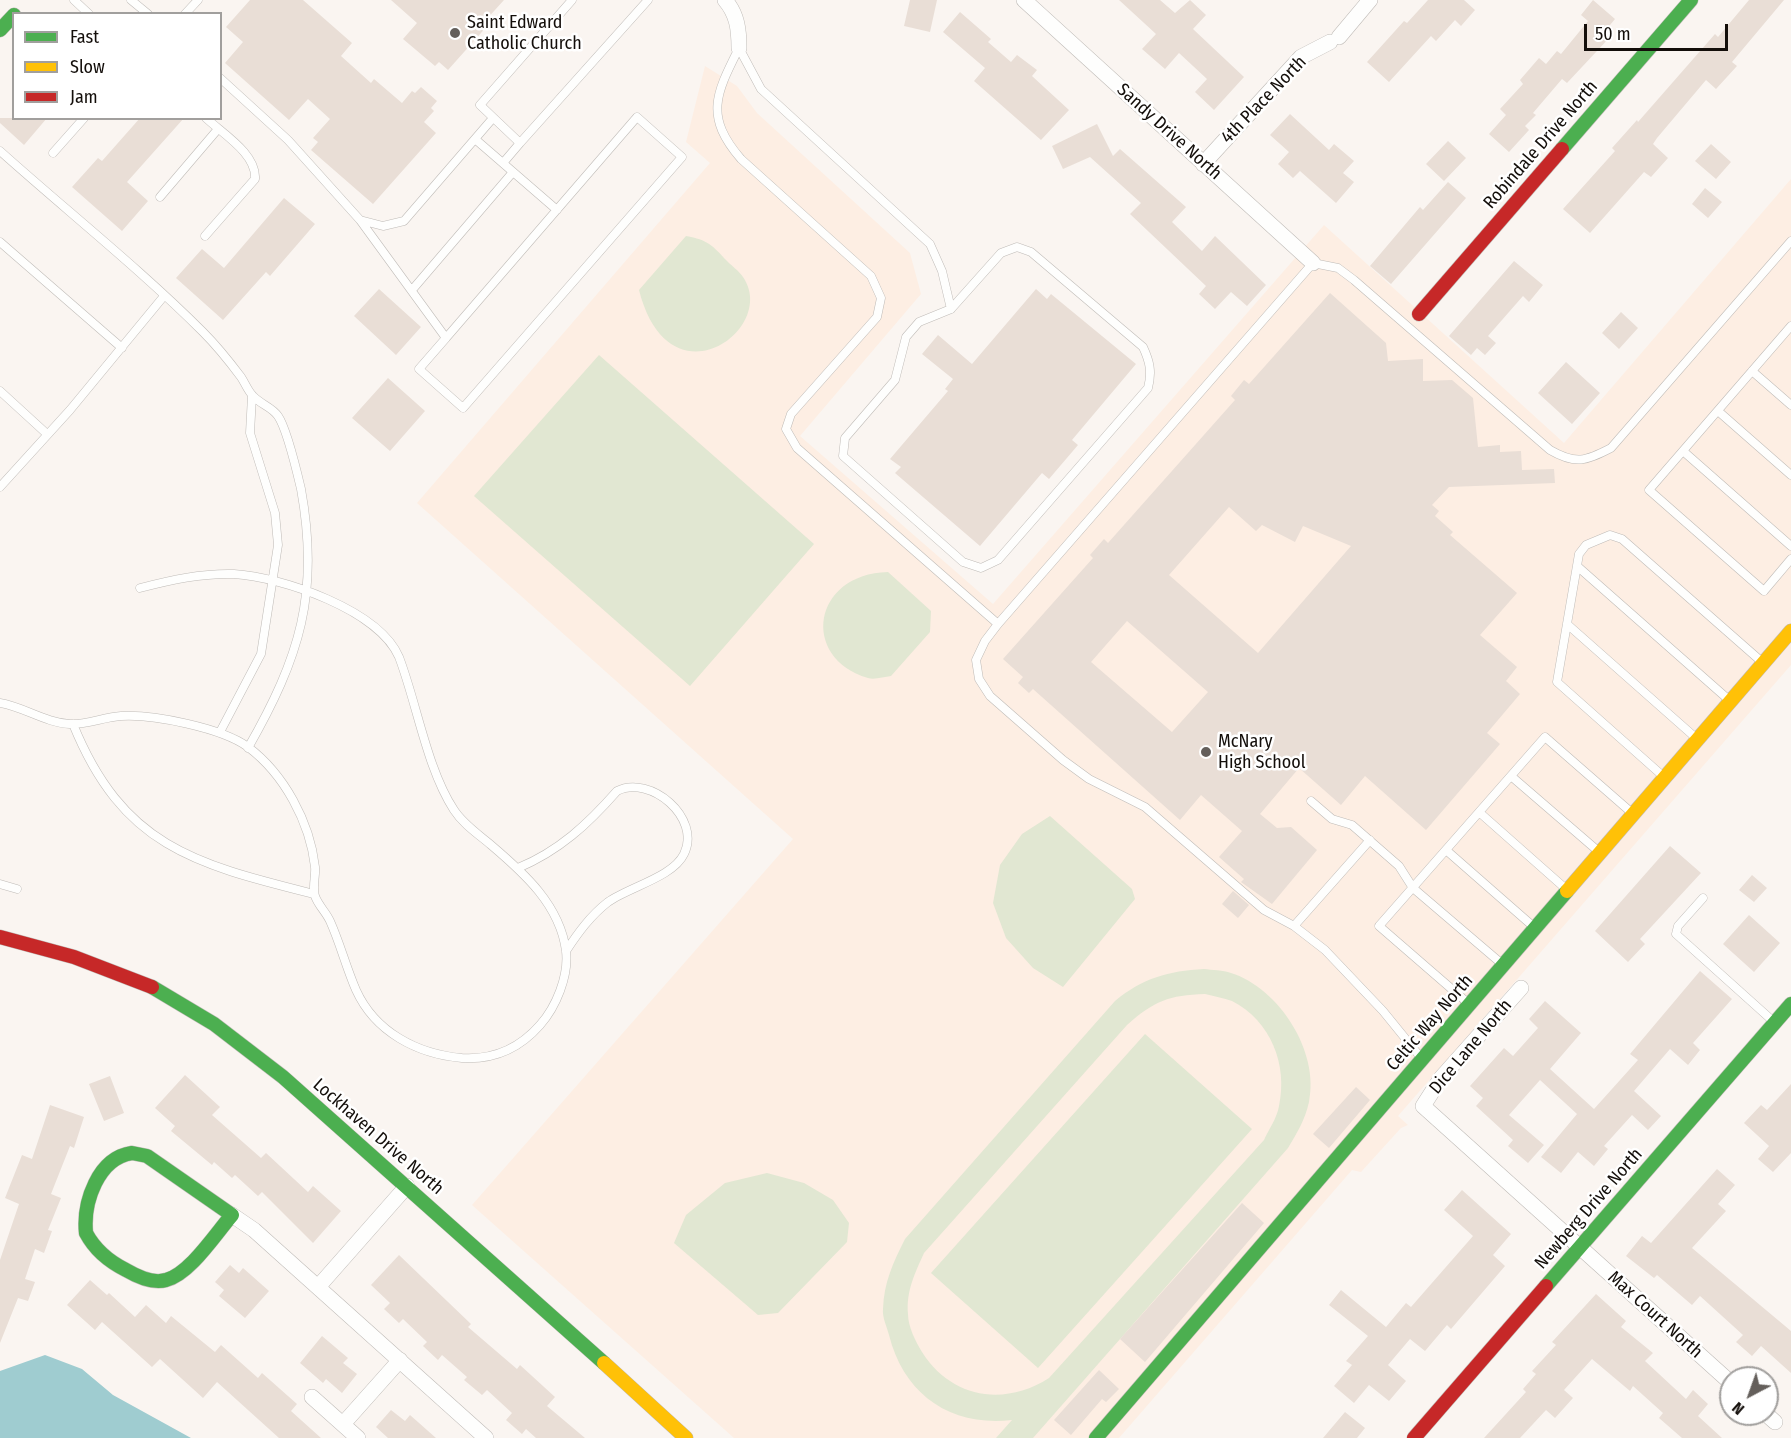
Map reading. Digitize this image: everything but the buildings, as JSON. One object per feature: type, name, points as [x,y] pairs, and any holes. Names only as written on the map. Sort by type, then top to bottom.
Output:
[{"type":"street","points":[[725,0],[733,10],[736,19],[739,48]]},
{"type":"street","name":"Sandy Drive North","points":[[1024,0],[1313,264]]},
{"type":"street","name":"4th Place North","points":[[1203,164],[1301,57],[1334,40],[1370,0]]},
{"type":"street","name":"Robindale Drive North","points":[[1419,314],[1691,0]]},
{"type":"street","points":[[0,30],[12,16]]},
{"type":"street","name":"Celtic Way North","points":[[1096,1438],[1791,631]]},
{"type":"street","name":"Lockhaven Drive North","points":[[0,937],[42,946],[97,964],[188,1007],[222,1029],[268,1065],[407,1186],[686,1438]]},
{"type":"street","name":"Dice Lane North","points":[[1423,1106],[1441,1078],[1521,988]]},
{"type":"street","name":"Newberg Drive North","points":[[1414,1438],[1791,1004]]},
{"type":"street","name":"Max Court North","points":[[1423,1106],[1719,1372]]},
{"type":"street","points":[[232,1215],[180,1273],[157,1283],[144,1281],[101,1253],[91,1242],[85,1230],[89,1206],[101,1172],[120,1154],[132,1153],[147,1156],[254,1230],[486,1438]]},
{"type":"street","points":[[318,1287],[407,1186]]},
{"type":"street","points":[[343,1424],[400,1360]]},
{"type":"street","points":[[312,1397],[358,1438]]},
{"type":"lane","points":[[74,0],[86,12]]},
{"type":"lane","points":[[131,0],[146,12]]},
{"type":"lane","points":[[186,12],[198,0]]},
{"type":"lane","points":[[520,143],[480,105],[572,0]]},
{"type":"lane","points":[[502,163],[648,0]]},
{"type":"lane","points":[[739,48],[761,89],[930,244],[942,271],[951,309]]},
{"type":"lane","points":[[739,48],[719,88],[717,117],[725,140],[741,159],[871,276],[881,298],[877,317],[791,414],[786,429],[797,448],[998,624]]},
{"type":"lane","points":[[222,80],[288,140],[360,220],[446,338]]},
{"type":"lane","points":[[637,117],[682,157],[463,408],[419,369],[446,338],[637,117]]},
{"type":"lane","points":[[360,220],[383,226],[404,222],[493,118]]},
{"type":"lane","points":[[53,153],[82,120]]},
{"type":"lane","points":[[205,236],[255,179],[252,160],[208,120]]},
{"type":"lane","points":[[160,197],[218,129]]},
{"type":"lane","points":[[475,140],[557,210]]},
{"type":"lane","points":[[0,151],[204,333],[235,370],[252,396],[278,415],[297,471],[309,538],[308,592],[299,638],[289,668],[274,702],[248,748]]},
{"type":"lane","points":[[412,290],[513,172]]},
{"type":"lane","points":[[1422,1059],[1344,968],[1294,926],[1264,910],[1145,807],[1089,779],[1063,760],[990,696],[979,679],[976,660],[985,640],[1313,264],[1338,268],[1354,280],[1551,450],[1568,460],[1591,459],[1611,448],[1791,241]]},
{"type":"lane","points":[[0,242],[122,348]]},
{"type":"lane","points":[[1017,247],[1031,252],[1143,347],[1149,361],[1151,376],[1148,388],[998,560],[981,568],[963,562],[843,456],[844,438],[895,380],[906,337],[919,322],[951,309],[1001,253],[1017,247]]},
{"type":"lane","points":[[0,487],[122,348],[164,296]]},
{"type":"lane","points":[[1791,326],[1788,336],[1752,371],[1649,490],[1764,591],[1791,560]]},
{"type":"lane","points":[[1752,371],[1791,405]]},
{"type":"lane","points":[[0,391],[47,434]]},
{"type":"lane","points":[[220,732],[261,654],[278,545],[276,524],[262,467],[250,433],[252,396]]},
{"type":"lane","points":[[1718,411],[1791,475]]},
{"type":"lane","points":[[1683,450],[1791,546]]},
{"type":"lane","points":[[1665,777],[1557,682],[1579,554],[1586,545],[1610,535],[1622,539],[1763,663]]},
{"type":"lane","points":[[1577,566],[1731,701]]},
{"type":"lane","points":[[0,703],[28,710],[49,720],[72,724],[124,715],[189,724],[220,732],[248,748],[277,776],[298,811],[315,867],[314,894],[329,918],[356,990],[374,1017],[406,1043],[447,1057],[493,1057],[511,1050],[529,1038],[545,1019],[557,998],[564,975],[566,951],[548,904],[532,881],[471,828],[454,810],[440,780],[399,657],[391,641],[357,613],[308,592],[238,574],[205,575],[140,588]]},
{"type":"lane","points":[[1567,624],[1697,739]]},
{"type":"lane","points":[[72,724],[91,767],[117,802],[142,827],[169,846],[224,870],[314,894]]},
{"type":"lane","points":[[1469,1005],[1379,926],[1545,737],[1633,814]]},
{"type":"lane","points":[[1511,776],[1600,853]]},
{"type":"lane","points":[[519,868],[538,860],[568,840],[617,791],[627,786],[636,785],[652,792],[676,809],[683,817],[688,841],[678,863],[668,872],[631,887],[607,903],[584,925],[566,951]]},
{"type":"lane","points":[[1311,801],[1332,819],[1352,825],[1370,840],[1399,866],[1413,888],[1503,965]]},
{"type":"lane","points":[[1479,812],[1568,890]]},
{"type":"lane","points":[[1294,926],[1370,840]]},
{"type":"lane","points":[[1446,850],[1535,928]]},
{"type":"lane","points":[[0,884],[17,889]]},
{"type":"lane","points":[[1703,898],[1678,926],[1676,934],[1775,1023]]},
{"type":"shaded area","name":"McNary High School","points":[[705,66],[737,86],[757,113],[910,253],[921,294],[800,436],[993,604],[1324,225],[1564,443],[1791,179],[1791,665],[1398,1116],[1408,1125],[1401,1128],[1361,1172],[1352,1170],[1119,1438],[734,1438],[472,1205],[793,839],[417,503],[710,163],[686,142]]},
{"type":"green space","points":[[686,236],[705,241],[717,251],[743,277],[750,297],[746,318],[734,335],[716,347],[695,351],[673,345],[654,325],[639,290]]},
{"type":"green space","points":[[599,355],[814,544],[690,686],[474,496]]},
{"type":"green space","points":[[888,572],[931,611],[930,632],[891,676],[870,679],[846,668],[832,653],[824,636],[824,618],[830,601],[843,587],[863,576]]},
{"type":"green space","points":[[1050,816],[1132,889],[1135,899],[1063,987],[1033,968],[1006,938],[993,903],[1000,865],[1022,834]]},
{"type":"green space","points":[[1204,969],[1231,973],[1265,992],[1280,1007],[1302,1043],[1308,1063],[1311,1083],[1309,1102],[1303,1121],[1288,1148],[1033,1438],[996,1438],[1012,1420],[990,1421],[950,1412],[933,1403],[906,1375],[896,1356],[883,1315],[885,1290],[893,1265],[905,1239],[1115,1001],[1146,981],[1167,974]],"holes":[[[1205,994],[1232,1001],[1246,1010],[1257,1020],[1274,1046],[1281,1075],[1281,1091],[1277,1115],[1264,1140],[1049,1378],[1014,1393],[997,1395],[963,1388],[948,1380],[934,1368],[922,1352],[908,1319],[910,1290],[924,1253],[1127,1025],[1146,1010],[1163,1001],[1181,996]]]},
{"type":"green space","points":[[1145,1034],[1252,1129],[1038,1368],[931,1273]]},
{"type":"green space","points":[[767,1173],[804,1183],[833,1200],[849,1223],[847,1242],[778,1313],[758,1315],[674,1243],[686,1215],[725,1183]]},
{"type":"water","points":[[45,1355],[82,1369],[113,1395],[191,1438],[0,1438],[0,1371]]},
{"type":"traffic: fast","points":[[1562,149],[1691,0]]},
{"type":"traffic: fast","points":[[0,30],[12,17]]},
{"type":"traffic: fast","points":[[1096,1438],[1567,891]]},
{"type":"traffic: fast","points":[[152,987],[214,1024],[283,1077],[604,1363]]},
{"type":"traffic: fast","points":[[1546,1286],[1791,1004]]},
{"type":"traffic: fast","points":[[132,1153],[147,1156],[232,1215],[193,1262],[166,1280],[146,1279],[120,1267],[98,1250],[86,1233],[87,1208],[95,1183],[110,1163],[132,1153]]},
{"type":"traffic: slow","points":[[1567,891],[1791,631]]},
{"type":"traffic: slow","points":[[604,1363],[686,1438]]},
{"type":"traffic: jam","points":[[1419,314],[1562,149]]},
{"type":"traffic: jam","points":[[0,937],[74,957],[152,987]]},
{"type":"traffic: jam","points":[[1414,1438],[1546,1286]]},
{"type":"place","name":"Saint Edward Catholic Church","points":[[455,33]]},
{"type":"place","name":"McNary High School","points":[[1206,752]]}]
